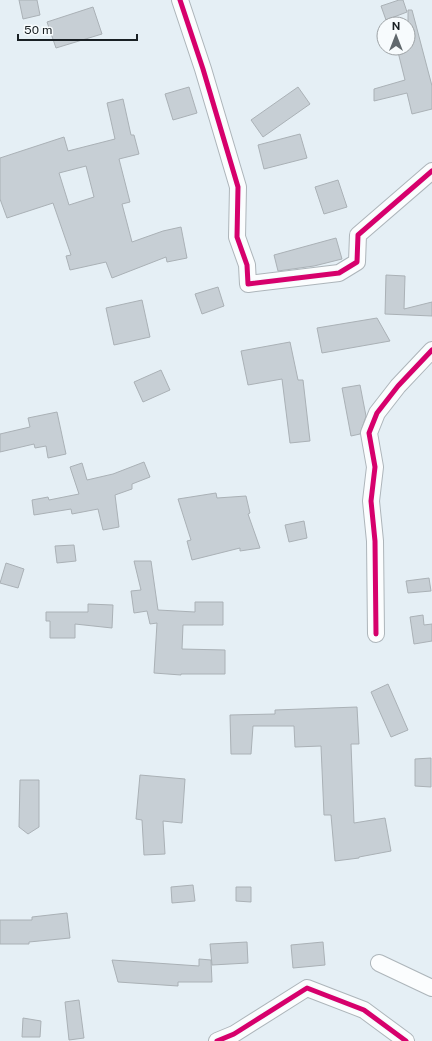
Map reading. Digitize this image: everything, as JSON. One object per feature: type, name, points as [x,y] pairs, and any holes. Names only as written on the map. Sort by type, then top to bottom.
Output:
[{"type":"street","points":[[180,0],[203,69],[238,187],[237,237],[247,265],[248,284],[339,274],[357,262],[358,235],[432,171]]},
{"type":"street","points":[[376,634],[375,542],[371,501],[375,467],[369,433],[377,413],[398,386],[432,350]]},
{"type":"street","points":[[379,963],[432,988]]},
{"type":"street","points":[[217,1041],[234,1034],[306,988],[364,1010],[406,1041]]},
{"type":"building","points":[[19,0],[37,0],[40,15],[23,19]]},
{"type":"building","points":[[403,0],[407,12],[396,16],[385,16],[381,6]]},
{"type":"building","points":[[93,7],[102,34],[56,48],[47,22]]},
{"type":"building","points":[[408,10],[412,10],[414,16],[408,16]]},
{"type":"building","points":[[416,25],[432,86],[432,109],[412,114],[407,93],[374,101],[374,89],[405,80],[399,56],[416,56]]},
{"type":"building","points":[[189,87],[197,113],[173,120],[165,94]]},
{"type":"building","points":[[298,87],[310,104],[263,137],[251,120]]},
{"type":"building","points":[[123,99],[131,135],[134,135],[139,154],[119,159],[130,202],[122,204],[132,242],[163,231],[181,227],[187,258],[167,262],[166,257],[112,278],[106,262],[70,270],[66,256],[71,255],[53,203],[7,218],[0,199],[0,158],[64,137],[68,151],[115,139],[107,103]],"holes":[[[86,166],[94,197],[69,205],[59,173]]]},
{"type":"building","points":[[300,134],[307,158],[264,169],[258,145]]},
{"type":"building","points":[[338,180],[347,207],[324,214],[315,187]]},
{"type":"building","points":[[336,238],[342,259],[314,266],[278,271],[274,255]]},
{"type":"building","points":[[386,275],[405,276],[404,309],[432,302],[432,316],[385,314]]},
{"type":"building","points":[[218,287],[224,306],[202,314],[195,294]]},
{"type":"building","points":[[142,300],[150,337],[114,345],[106,308]]},
{"type":"building","points":[[377,318],[390,341],[322,353],[317,328]]},
{"type":"building","points":[[290,342],[298,380],[303,380],[310,441],[290,443],[282,379],[248,385],[241,351]]},
{"type":"building","points":[[161,370],[170,390],[143,402],[134,382]]},
{"type":"building","points":[[360,385],[366,416],[360,434],[351,436],[342,388]]},
{"type":"building","points":[[57,412],[66,454],[48,458],[46,446],[35,448],[34,444],[0,452],[0,434],[30,427],[28,418]]},
{"type":"building","points":[[144,462],[150,477],[132,484],[132,489],[115,495],[119,527],[103,530],[98,509],[72,514],[71,509],[34,515],[32,500],[48,497],[49,500],[79,494],[70,467],[82,463],[87,480],[113,474]]},
{"type":"building","points":[[216,493],[217,498],[246,496],[250,513],[248,514],[260,548],[240,551],[240,548],[192,560],[187,541],[191,540],[178,499]]},
{"type":"building","points":[[304,521],[307,538],[289,542],[285,525]]},
{"type":"building","points":[[74,545],[76,561],[57,563],[55,546]]},
{"type":"building","points":[[134,561],[151,561],[158,610],[195,612],[195,602],[223,602],[223,625],[183,625],[182,649],[225,650],[225,674],[181,675],[154,673],[157,623],[150,624],[147,611],[134,613],[131,591],[141,590]]},
{"type":"building","points":[[6,563],[24,569],[18,588],[0,583]]},
{"type":"building","points":[[429,578],[431,591],[408,593],[406,581]]},
{"type":"building","points":[[88,604],[113,605],[112,628],[75,624],[75,638],[50,638],[50,621],[46,621],[46,612],[88,612]]},
{"type":"building","points":[[423,615],[424,625],[432,624],[432,641],[414,644],[410,617]]},
{"type":"building","points":[[388,684],[408,730],[391,737],[371,692]]},
{"type":"building","points":[[357,707],[359,744],[351,744],[354,823],[385,818],[391,851],[359,858],[335,861],[331,815],[324,815],[321,746],[295,747],[294,726],[253,726],[251,754],[231,754],[230,715],[275,714],[275,710]]},
{"type":"building","points":[[431,758],[431,787],[415,786],[415,759]]},
{"type":"building","points":[[140,775],[185,779],[182,823],[163,821],[165,854],[144,855],[142,820],[136,819]]},
{"type":"building","points":[[20,780],[39,780],[39,827],[28,834],[19,827]]},
{"type":"building","points":[[193,885],[195,901],[172,903],[171,887]]},
{"type":"building","points":[[236,887],[251,887],[251,902],[236,901]]},
{"type":"building","points":[[67,913],[70,938],[29,942],[29,944],[0,944],[0,920],[32,920],[32,917]]},
{"type":"building","points":[[247,942],[248,963],[212,965],[210,944]]},
{"type":"building","points":[[323,942],[325,965],[293,968],[291,945]]},
{"type":"building","points":[[199,959],[211,960],[212,982],[178,982],[178,986],[118,982],[112,960],[199,966]]},
{"type":"building","points":[[79,1000],[84,1038],[69,1040],[65,1002]]},
{"type":"building","points":[[23,1018],[41,1021],[40,1037],[22,1037]]},
{"type":"cycle path","points":[[180,0],[203,69],[238,187],[237,237],[247,265],[248,284],[339,273],[357,262],[358,235],[432,171]]},
{"type":"cycle path","points":[[376,634],[375,541],[371,501],[375,467],[369,433],[377,413],[398,386],[432,350]]},
{"type":"cycle path","points":[[217,1041],[234,1034],[307,988],[364,1010],[406,1041]]}]
